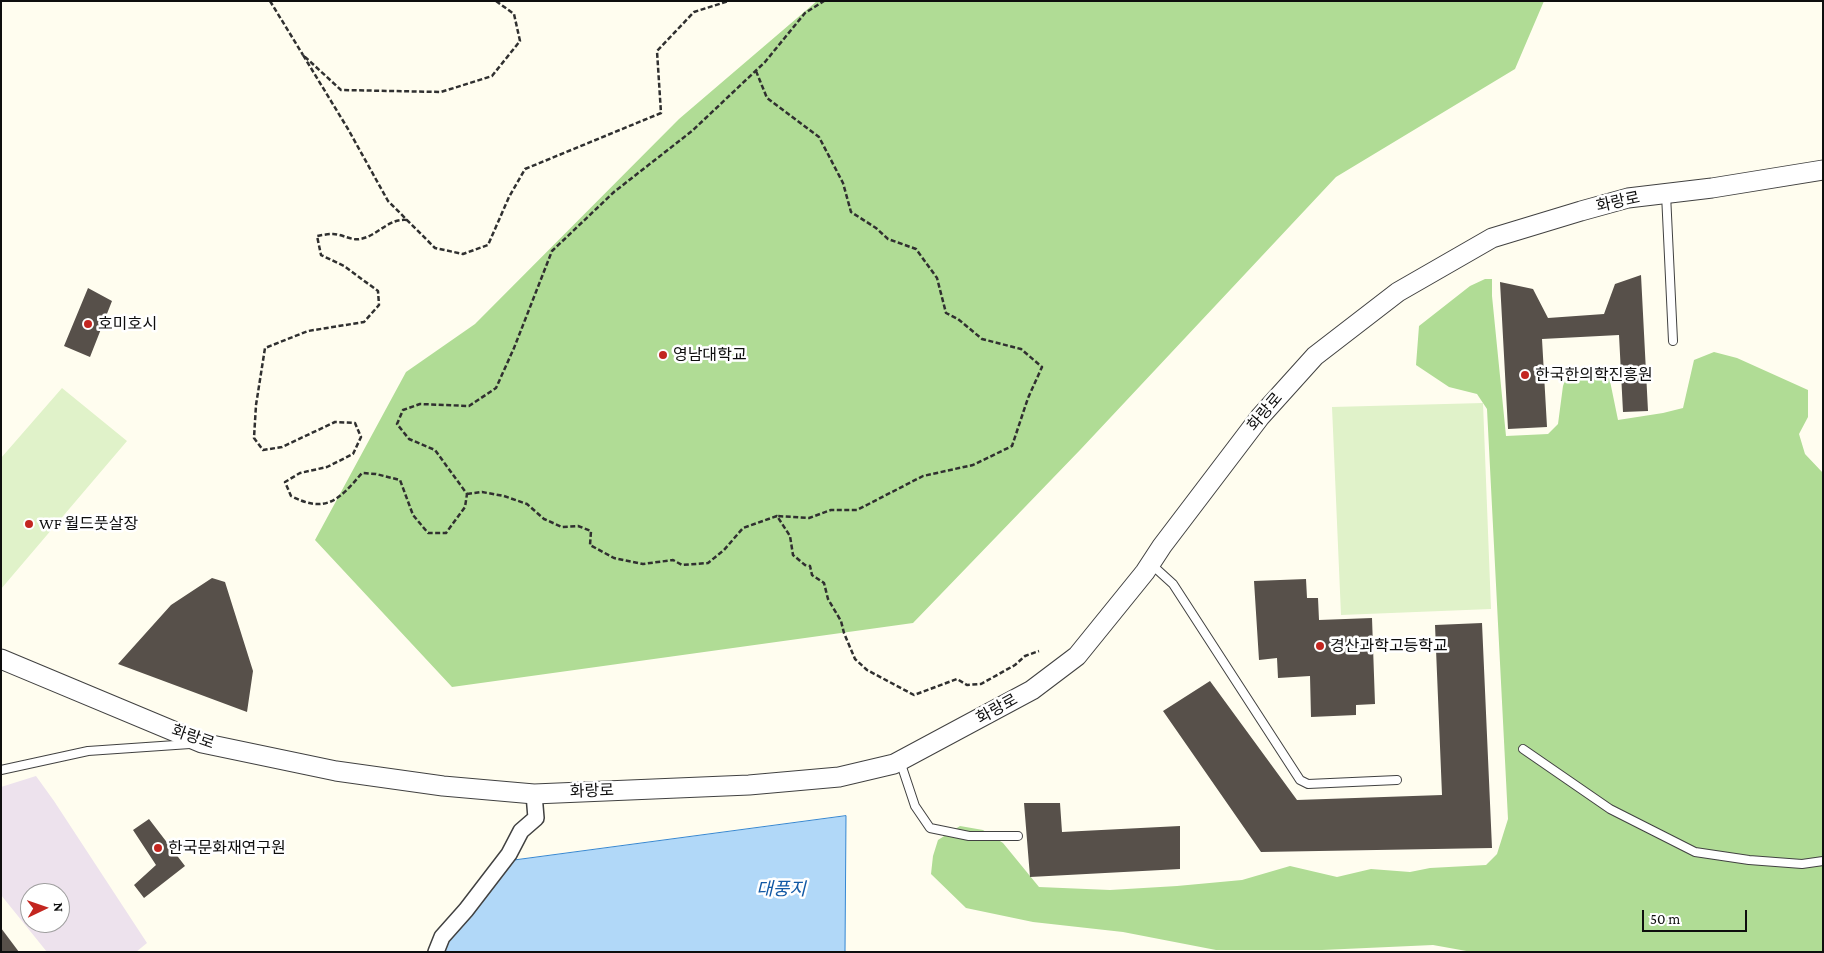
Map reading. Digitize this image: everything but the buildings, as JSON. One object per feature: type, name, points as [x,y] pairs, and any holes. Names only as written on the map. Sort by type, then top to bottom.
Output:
[{"type":"street","name":"화랑로","points":[[1,659],[202,743],[336,771],[443,786],[534,794],[749,785],[839,777],[894,764],[1032,690],[1077,656],[1151,564],[1162,546],[1260,417],[1315,356],[1398,292],[1492,238],[1628,198],[1823,170]]},
{"type":"street","points":[[436,952],[442,937],[466,910],[509,854],[521,831],[536,818],[534,794]]},
{"type":"lane","points":[[1666,194],[1673,341]]},
{"type":"lane","points":[[1151,564],[1173,584],[1300,780],[1308,784],[1397,780]]},
{"type":"lane","points":[[1,770],[88,751],[202,743]]},
{"type":"lane","points":[[1523,749],[1610,809],[1695,852],[1749,860],[1793,863],[1823,861]]},
{"type":"lane","points":[[900,761],[915,806],[930,828],[969,836],[1018,836]]},
{"type":"path","points":[[270,1],[348,128],[388,201],[435,248],[463,254],[488,245],[509,196],[525,169],[660,113],[657,51],[694,12],[729,1]]},
{"type":"path","points":[[303,54],[341,90],[441,92],[492,76],[520,40],[514,14],[496,1]]},
{"type":"path","points":[[407,220],[399,219],[376,233],[359,240],[334,234],[317,236],[321,255],[344,266],[378,291],[378,305],[364,322],[308,331],[265,348],[256,405],[254,438],[263,450],[282,447],[335,422],[355,423],[361,438],[353,454],[327,467],[300,473],[285,482],[290,496],[304,503],[325,505],[344,494],[362,473],[376,474],[400,480],[413,515],[428,533],[446,533],[465,507],[467,494],[435,450],[409,439],[397,424],[403,410],[420,404],[469,406],[496,388],[514,348],[552,251],[614,192],[692,131],[765,62],[805,13],[824,1]]},
{"type":"path","points":[[467,494],[504,496],[526,504],[544,518],[562,526],[578,526],[591,531],[590,545],[614,558],[643,564],[673,560],[682,565],[708,563],[724,550],[743,528],[777,516],[809,518],[831,510],[857,510],[923,476],[973,465],[1012,446],[1028,398],[1042,367],[1022,349],[982,339],[958,319],[946,314],[937,278],[916,250],[888,239],[876,228],[851,212],[843,183],[820,136],[767,98],[756,71]]},
{"type":"path","points":[[777,516],[790,536],[793,555],[805,565],[810,566],[812,575],[824,583],[828,599],[841,621],[855,659],[867,670],[914,695],[957,678],[967,685],[981,684],[1015,665],[1025,656],[1039,651]]},
{"type":"shaded area","points":[[36,776],[147,943],[136,952],[47,952],[32,933],[70,933],[70,883],[20,883],[20,919],[1,895],[1,787]]},
{"type":"green space","points":[[817,1],[1544,1],[1515,69],[1336,177],[1080,450],[913,623],[452,687],[315,540],[406,372],[475,324],[679,119]]},
{"type":"green space","points":[[1485,279],[1492,279],[1492,296],[1506,436],[1548,434],[1558,424],[1563,386],[1568,372],[1585,374],[1606,369],[1618,420],[1683,408],[1694,360],[1714,352],[1737,358],[1808,390],[1808,417],[1799,434],[1805,454],[1823,473],[1823,952],[1472,952],[1433,945],[1322,950],[1216,950],[1123,932],[1033,922],[966,908],[931,874],[933,856],[938,840],[960,826],[983,830],[1003,843],[1039,887],[1110,890],[1177,886],[1242,880],[1290,866],[1337,877],[1371,869],[1410,872],[1430,868],[1486,865],[1497,854],[1508,819],[1487,409],[1477,394],[1449,387],[1416,365],[1419,326],[1470,286]]},
{"type":"green space","name":"WF 월드풋살장","points":[[62,388],[127,441],[1,589],[1,458]]},
{"type":"green space","points":[[1483,403],[1491,609],[1341,615],[1332,407]]},
{"type":"water","name":"대풍지","points":[[846,816],[845,952],[437,952],[494,863]]},
{"type":"place","name":"호미호시","points":[[88,324]]},
{"type":"place","name":"영남대학교","points":[[663,355]]},
{"type":"place","name":"한국한의학진흥원","points":[[1525,375]]},
{"type":"place","name":"WF 월드풋살장","points":[[29,524]]},
{"type":"place","name":"경산과학고등학교","points":[[1320,646]]},
{"type":"place","name":"한국문화재연구원","points":[[158,848]]}]
